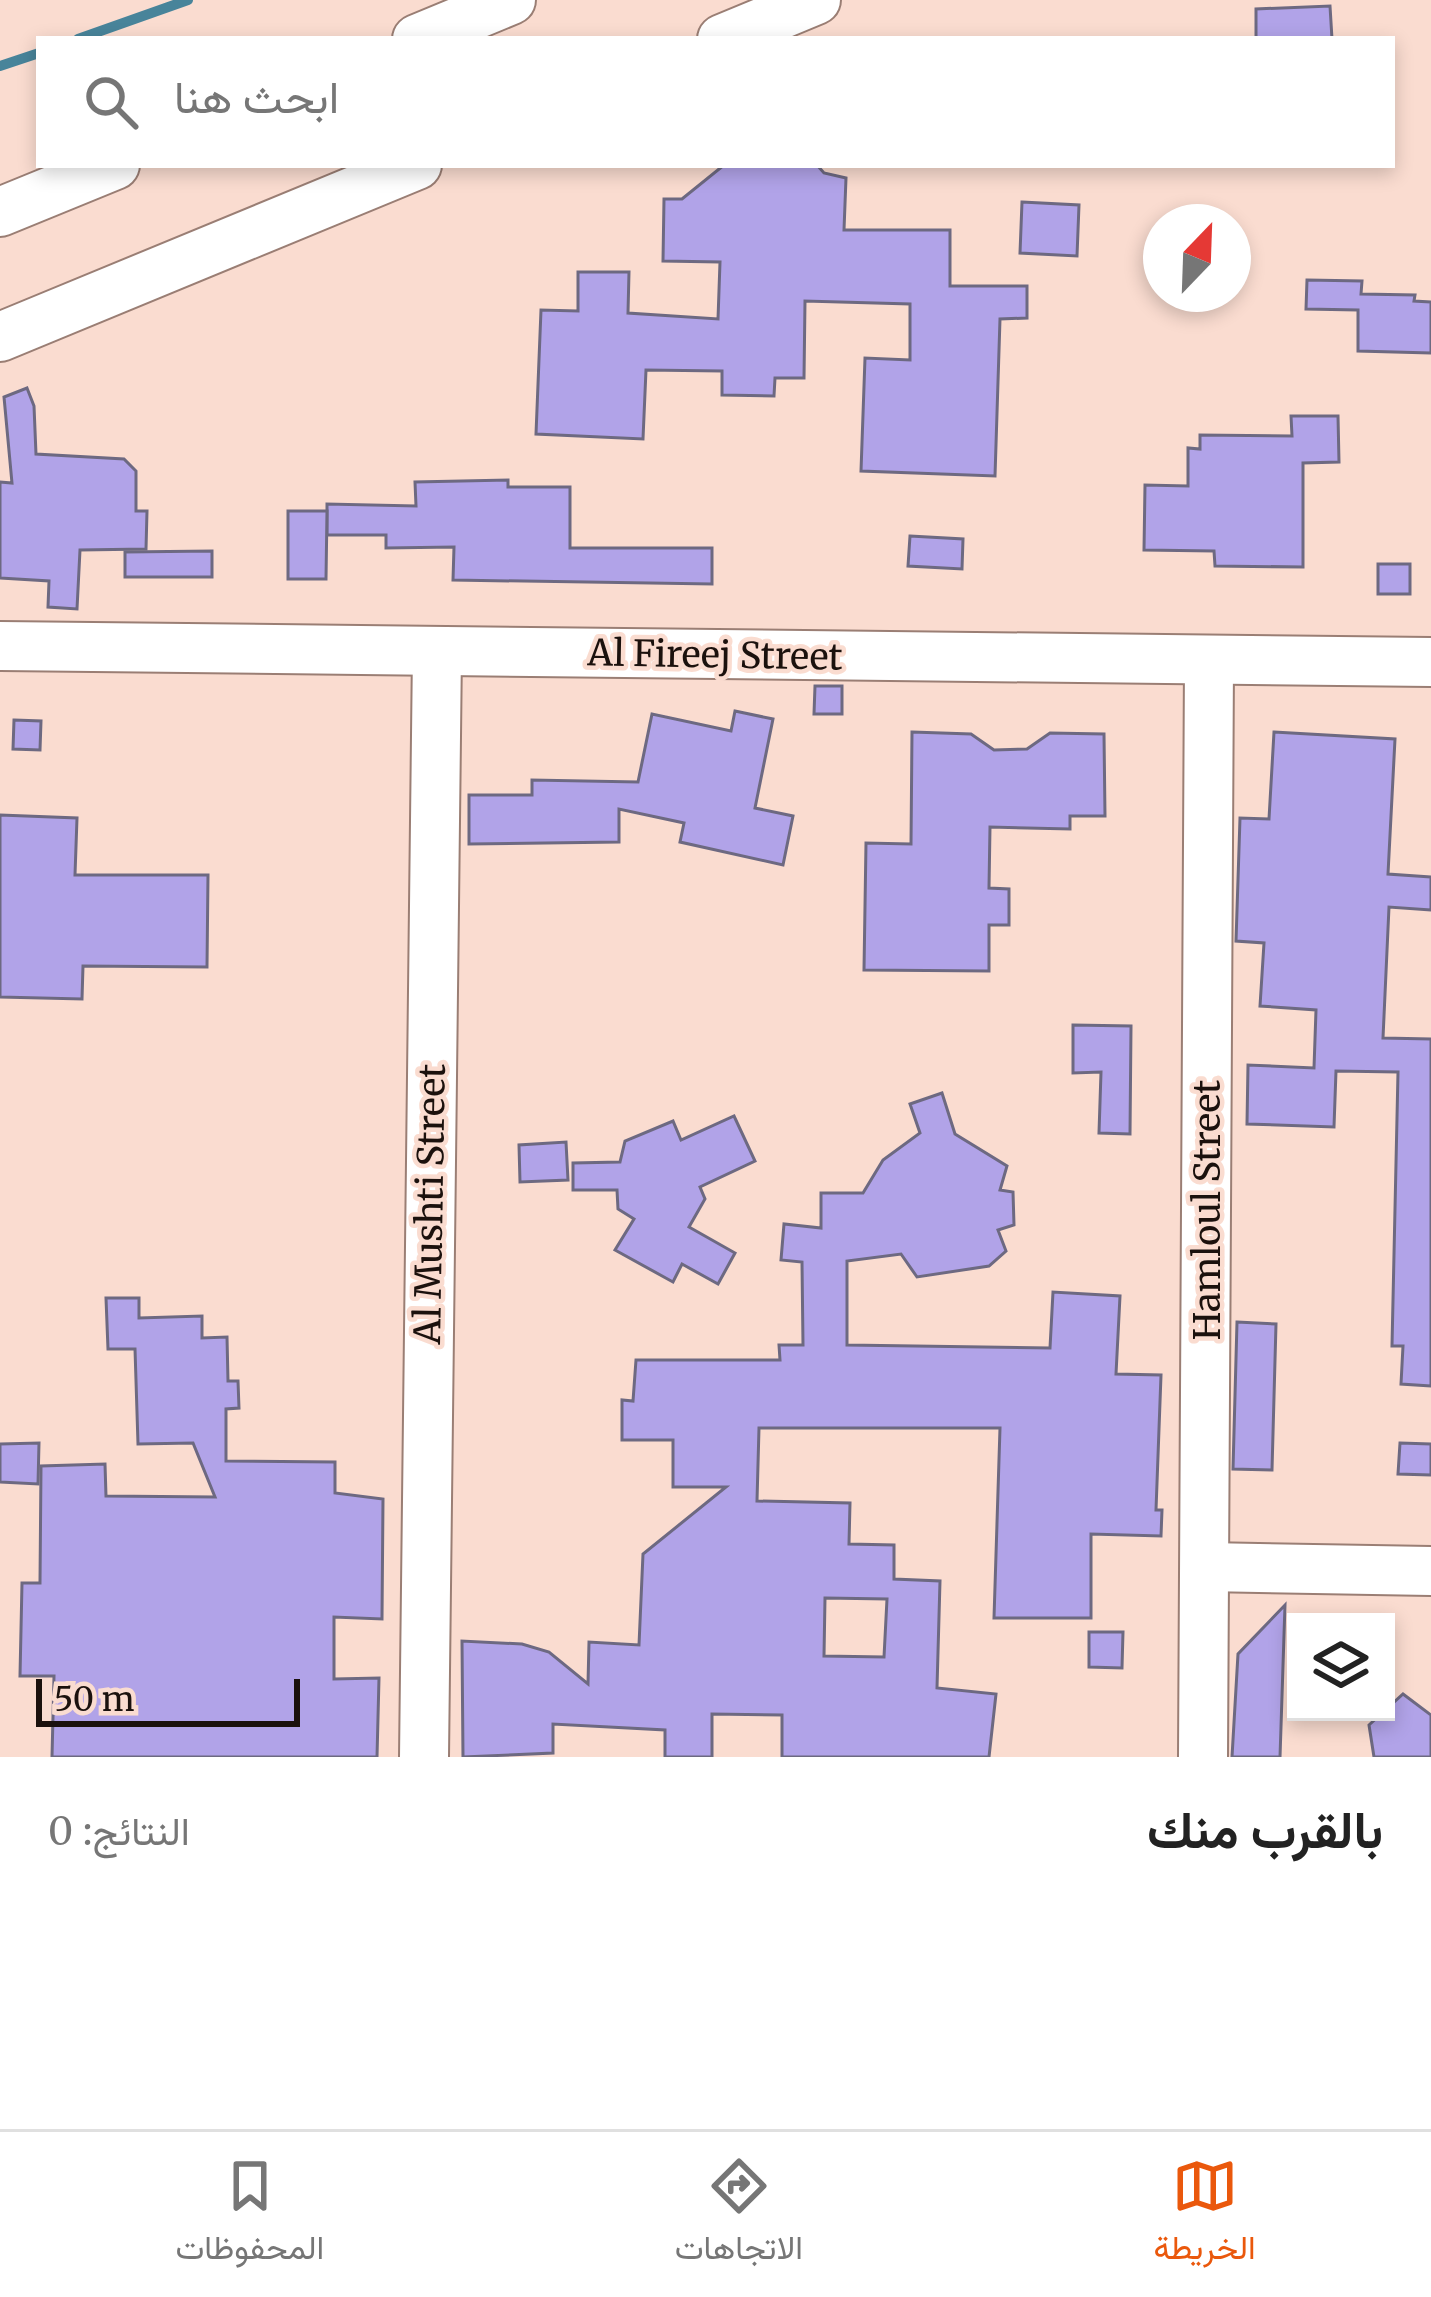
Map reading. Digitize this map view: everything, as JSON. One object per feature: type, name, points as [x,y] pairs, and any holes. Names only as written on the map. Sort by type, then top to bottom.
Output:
[{"type":"street","points":[[424,36],[511,0]]},
{"type":"street","points":[[729,36],[816,0]]},
{"type":"street","points":[[0,212],[108,168]]},
{"type":"street","points":[[0,337],[410,168]]},
{"type":"street","name":"Al Fireej Street","points":[[0,646],[1431,662]]},
{"type":"street","name":"Al Mushti Street","points":[[424,1757],[437,651]]},
{"type":"street","name":"Hamloul Street","points":[[1203,1757],[1209,662]]},
{"type":"street","points":[[1206,1567],[1431,1570]]},
{"type":"building","points":[[1330,6],[1332,36],[1256,36],[1256,9]]},
{"type":"building","points":[[720,168],[820,168],[846,178],[844,230],[950,230],[950,286],[1027,286],[1027,318],[1000,319],[995,476],[861,471],[865,358],[910,360],[910,304],[805,301],[804,378],[775,378],[774,396],[722,395],[722,371],[646,370],[643,439],[536,434],[541,310],[578,311],[578,272],[629,272],[628,313],[718,319],[720,262],[663,261],[664,199],[682,199]]},
{"type":"building","points":[[1022,202],[1079,205],[1077,256],[1020,253]]},
{"type":"building","points":[[1307,280],[1362,281],[1361,294],[1415,295],[1414,301],[1431,302],[1431,353],[1358,351],[1358,310],[1306,309]]},
{"type":"building","points":[[27,388],[34,406],[36,454],[124,459],[136,471],[136,511],[147,511],[146,549],[80,550],[77,609],[48,607],[49,581],[0,578],[0,482],[12,483],[4,397]]},
{"type":"building","points":[[1291,416],[1338,416],[1339,462],[1303,463],[1303,567],[1215,566],[1214,551],[1144,550],[1145,485],[1188,486],[1188,448],[1200,449],[1200,435],[1292,436]]},
{"type":"building","points":[[508,480],[508,487],[570,487],[570,548],[712,548],[712,584],[453,580],[454,547],[386,548],[386,535],[327,535],[327,504],[416,506],[415,482]]},
{"type":"building","points":[[288,511],[327,511],[326,579],[288,579]]},
{"type":"building","points":[[910,536],[963,539],[962,569],[908,566]]},
{"type":"building","points":[[212,551],[212,577],[125,577],[125,552]]},
{"type":"building","points":[[1378,564],[1410,564],[1410,594],[1378,594]]},
{"type":"building","points":[[815,686],[842,686],[842,714],[814,714]]},
{"type":"building","points":[[735,711],[773,719],[755,808],[793,816],[783,865],[680,842],[684,823],[619,809],[619,842],[469,844],[469,795],[532,795],[532,780],[638,782],[652,714],[731,731]]},
{"type":"building","points":[[14,720],[41,721],[40,750],[13,749]]},
{"type":"building","points":[[912,732],[971,734],[994,750],[1027,749],[1050,733],[1104,734],[1105,816],[1070,816],[1070,829],[990,827],[989,888],[1009,889],[1009,925],[989,925],[989,971],[864,970],[866,843],[911,844]]},
{"type":"building","points":[[1274,732],[1395,739],[1388,874],[1431,877],[1431,910],[1389,907],[1383,1038],[1431,1039],[1431,1386],[1401,1384],[1403,1346],[1392,1346],[1398,1072],[1336,1071],[1334,1127],[1247,1124],[1248,1065],[1314,1068],[1316,1010],[1260,1006],[1264,943],[1236,941],[1240,818],[1269,819]]},
{"type":"building","points":[[0,815],[77,818],[75,875],[208,875],[207,967],[83,966],[82,999],[0,997]]},
{"type":"building","points":[[1073,1025],[1131,1026],[1130,1134],[1099,1133],[1101,1072],[1073,1073]]},
{"type":"building","points":[[942,1093],[955,1134],[1007,1166],[1000,1190],[1013,1192],[1014,1225],[998,1230],[1006,1251],[989,1266],[917,1277],[901,1254],[847,1261],[847,1345],[1050,1348],[1053,1292],[1120,1296],[1116,1374],[1161,1375],[1156,1510],[1162,1510],[1161,1536],[1091,1534],[1091,1618],[994,1618],[1000,1428],[759,1428],[757,1501],[850,1503],[849,1544],[894,1545],[894,1579],[940,1581],[937,1688],[996,1694],[989,1757],[782,1757],[782,1715],[712,1714],[712,1757],[665,1757],[665,1730],[553,1724],[553,1753],[463,1757],[462,1641],[522,1644],[549,1652],[588,1684],[589,1642],[639,1645],[643,1554],[726,1487],[673,1487],[673,1440],[622,1440],[622,1400],[633,1401],[636,1360],[780,1360],[779,1345],[803,1345],[802,1262],[781,1260],[784,1224],[821,1228],[821,1193],[863,1193],[883,1160],[920,1133],[910,1104]],"holes":[[[825,1598],[887,1599],[884,1657],[824,1656]]]},
{"type":"building","points":[[734,1116],[755,1161],[700,1187],[705,1199],[689,1227],[735,1253],[718,1284],[682,1264],[673,1282],[615,1250],[634,1219],[618,1209],[617,1190],[573,1190],[573,1163],[620,1162],[625,1141],[673,1121],[681,1140]]},
{"type":"building","points":[[566,1142],[568,1180],[520,1182],[519,1145]]},
{"type":"building","points":[[106,1298],[139,1298],[139,1318],[202,1316],[202,1338],[227,1337],[228,1381],[238,1381],[239,1408],[226,1409],[226,1461],[335,1462],[335,1493],[383,1499],[382,1619],[334,1617],[334,1679],[379,1678],[377,1757],[52,1757],[54,1676],[20,1676],[22,1583],[40,1583],[41,1466],[105,1464],[106,1496],[215,1497],[193,1443],[138,1444],[135,1349],[108,1349]]},
{"type":"building","points":[[1237,1322],[1276,1324],[1272,1470],[1233,1469]]},
{"type":"building","points":[[39,1443],[38,1484],[0,1482],[0,1444]]},
{"type":"building","points":[[1400,1443],[1431,1444],[1431,1475],[1398,1474]]},
{"type":"building","points":[[1285,1605],[1280,1757],[1232,1757],[1238,1654]]},
{"type":"building","points":[[1089,1632],[1123,1632],[1122,1668],[1089,1667]]},
{"type":"building","points":[[1403,1694],[1431,1715],[1431,1757],[1374,1757],[1369,1725],[1395,1721],[1395,1701]]},
{"type":"waterway","points":[[86,36],[188,0]]},
{"type":"waterway","points":[[0,66],[36,54]]}]
